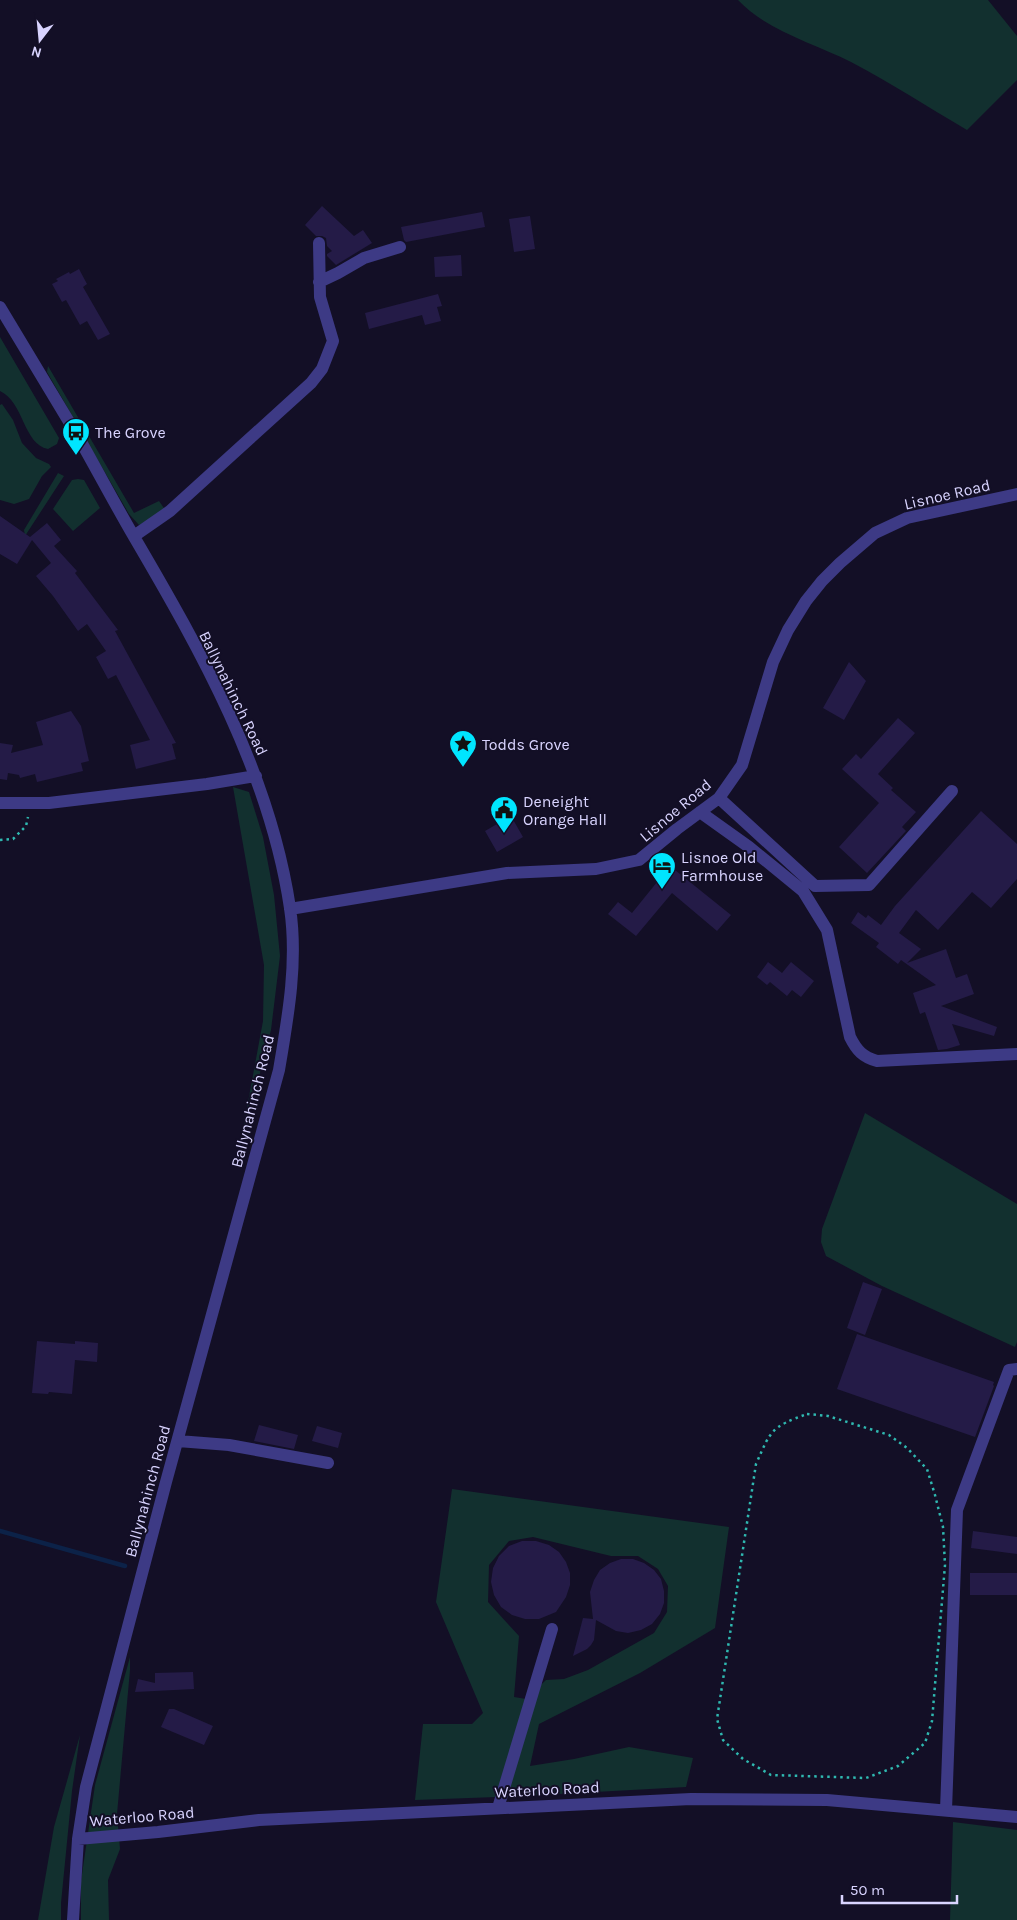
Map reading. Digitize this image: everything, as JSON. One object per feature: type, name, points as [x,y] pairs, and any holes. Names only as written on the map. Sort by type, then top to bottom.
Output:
[{"type":"street","points":[[134,536],[170,511],[304,389],[322,369],[333,340],[320,297],[319,243]]},
{"type":"street","points":[[319,282],[338,274],[364,258],[400,247]]},
{"type":"street","name":"Ballynahinch Road","points":[[0,307],[134,536],[197,650],[229,714],[256,776],[280,854],[290,909],[293,956],[288,1014],[279,1070],[86,1787],[78,1838],[73,1920]]},
{"type":"street","name":"Lisnoe Road","points":[[290,909],[507,873],[596,869],[640,860],[677,829],[720,798],[742,765],[773,662],[788,630],[806,601],[834,569],[876,533],[907,518],[1017,494]]},
{"type":"street","points":[[0,803],[49,803],[207,784],[256,776]]},
{"type":"street","points":[[720,798],[815,886],[869,885],[952,791]]},
{"type":"street","points":[[700,812],[749,847],[803,891],[827,930],[850,1038],[855,1048],[864,1057],[878,1062],[1017,1054]]},
{"type":"street","points":[[946,1810],[957,1510],[1009,1370],[1017,1369]]},
{"type":"street","points":[[178,1441],[228,1445],[328,1463]]},
{"type":"street","points":[[498,1808],[552,1629]]},
{"type":"street","name":"Waterloo Road","points":[[78,1838],[158,1832],[260,1820],[691,1799],[827,1800],[1017,1817]]},
{"type":"path","points":[[0,840],[13,839],[26,826],[32,804]]},
{"type":"path","points":[[807,1414],[828,1416],[889,1435],[907,1448],[927,1469],[942,1527],[945,1565],[932,1721],[925,1743],[898,1766],[866,1778],[771,1774],[743,1759],[723,1740],[717,1719],[756,1464],[769,1436],[782,1423],[807,1414]]},
{"type":"green space","points":[[738,0],[988,0],[1017,36],[1017,80],[967,130],[851,62],[777,28],[750,11]]},
{"type":"green space","points":[[0,337],[59,438],[57,444],[48,449],[40,446],[33,439],[14,404],[8,396],[0,391]]},
{"type":"green space","points":[[48,366],[134,513],[159,501],[166,511],[139,525],[129,514],[47,372]]},
{"type":"green space","points":[[2,404],[13,420],[22,443],[36,458],[49,464],[51,467],[42,476],[29,499],[14,504],[0,500],[0,405]]},
{"type":"green space","points":[[58,473],[64,476],[25,536],[24,530]]},
{"type":"green space","points":[[72,480],[84,480],[100,508],[73,531],[53,509]]},
{"type":"green space","points":[[233,787],[249,792],[263,837],[274,895],[280,956],[271,1030],[236,1167],[263,1021],[264,965]]},
{"type":"green space","points":[[865,1113],[1017,1204],[1017,1342],[1015,1347],[882,1286],[826,1256],[821,1242],[822,1229]]},
{"type":"green space","points":[[452,1489],[729,1527],[715,1628],[640,1673],[539,1724],[530,1766],[629,1747],[693,1758],[686,1787],[415,1800],[423,1724],[472,1724],[483,1713],[436,1602]],"holes":[[[533,1537],[611,1556],[638,1556],[658,1569],[668,1586],[667,1612],[654,1633],[588,1670],[564,1679],[546,1680],[526,1699],[514,1697],[519,1636],[488,1602],[489,1565],[509,1541]]]},
{"type":"green space","points":[[130,1657],[117,1814],[120,1849],[108,1880],[109,1920],[81,1920],[81,1881],[95,1785]]},
{"type":"green space","points":[[80,1735],[72,1791],[61,1920],[38,1920],[54,1827]]},
{"type":"green space","points":[[953,1822],[1017,1830],[1017,1920],[950,1920]]},
{"type":"building","points":[[322,206],[354,236],[363,230],[372,243],[336,265],[327,256],[332,251],[327,246],[326,238],[316,236],[305,225]]},
{"type":"building","points":[[482,212],[485,227],[406,242],[404,240],[401,227]]},
{"type":"building","points":[[530,216],[535,249],[514,252],[509,219]]},
{"type":"building","points":[[461,255],[462,276],[435,277],[434,257]]},
{"type":"building","points":[[79,269],[87,284],[83,287],[110,334],[98,340],[87,321],[80,325],[66,300],[62,302],[52,284],[58,281],[56,279]]},
{"type":"building","points":[[438,294],[442,306],[437,307],[441,321],[425,325],[422,315],[369,329],[365,313]]},
{"type":"building","points":[[0,516],[30,537],[47,523],[61,540],[54,546],[77,571],[75,573],[118,630],[115,631],[176,743],[172,744],[176,759],[136,769],[130,745],[150,740],[116,675],[108,679],[96,657],[106,651],[87,624],[78,631],[36,576],[51,563],[32,540],[17,564],[0,554]]},
{"type":"building","points":[[849,662],[866,681],[844,720],[823,708]]},
{"type":"building","points":[[71,711],[81,726],[89,761],[81,763],[83,771],[37,782],[35,774],[20,778],[19,775],[8,773],[7,780],[0,779],[0,743],[13,745],[11,753],[43,745],[36,722]]},
{"type":"building","points":[[898,718],[915,733],[878,774],[893,788],[891,790],[916,812],[902,827],[906,831],[867,873],[839,847],[879,803],[842,769],[856,754],[861,759]]},
{"type":"building","points":[[981,811],[1017,844],[1017,879],[991,908],[972,892],[938,930],[916,910],[899,933],[921,949],[907,963],[946,949],[956,978],[967,974],[974,994],[941,1006],[997,1027],[994,1036],[952,1024],[960,1045],[938,1050],[925,1012],[920,1014],[913,993],[936,985],[901,960],[898,964],[876,947],[879,943],[851,923],[858,912],[866,918],[868,915],[881,925],[895,906]]},
{"type":"building","name":"Deneight Orange Hall","points":[[511,816],[523,837],[497,852],[485,831]]},
{"type":"building","points":[[670,866],[731,915],[717,931],[672,893],[636,936],[608,914],[618,902],[632,913]]},
{"type":"building","points":[[768,962],[782,973],[791,962],[814,981],[801,997],[792,990],[787,996],[770,982],[767,985],[757,977]]},
{"type":"building","points":[[863,1282],[882,1289],[865,1335],[847,1328]]},
{"type":"building","points":[[857,1334],[994,1382],[975,1437],[837,1389]]},
{"type":"building","points":[[37,1341],[75,1344],[75,1341],[98,1343],[97,1362],[75,1360],[72,1394],[32,1393]]},
{"type":"building","points":[[259,1425],[298,1435],[294,1449],[254,1441]]},
{"type":"building","points":[[317,1426],[342,1433],[338,1448],[312,1441]]},
{"type":"building","points":[[973,1531],[1017,1537],[1017,1554],[971,1548]]},
{"type":"building","points":[[522,1541],[536,1541],[549,1545],[559,1552],[566,1562],[570,1573],[570,1585],[566,1597],[556,1612],[539,1619],[525,1619],[512,1615],[501,1607],[494,1595],[491,1582],[493,1568],[499,1556],[509,1546]]},
{"type":"building","points":[[621,1559],[633,1559],[644,1563],[654,1570],[661,1579],[664,1603],[660,1614],[652,1624],[641,1630],[628,1633],[616,1631],[596,1620],[594,1640],[591,1645],[573,1656],[583,1618],[593,1619],[590,1592],[594,1580],[600,1570],[610,1563]]},
{"type":"building","points":[[970,1573],[1017,1573],[1017,1595],[970,1595]]},
{"type":"building","points":[[193,1672],[194,1689],[135,1692],[138,1679],[155,1683],[155,1673]]},
{"type":"building","points":[[169,1709],[174,1709],[213,1726],[204,1745],[161,1727]]},
{"type":"waterway","points":[[0,1531],[125,1566]]},
{"type":"place","name":"The Grove","points":[[76,456]]},
{"type":"place","name":"Todds Grove","points":[[463,768]]},
{"type":"place","name":"Deneight Orange Hall","points":[[504,834]]},
{"type":"place","name":"Lisnoe Old Farmhouse","points":[[662,890]]}]
